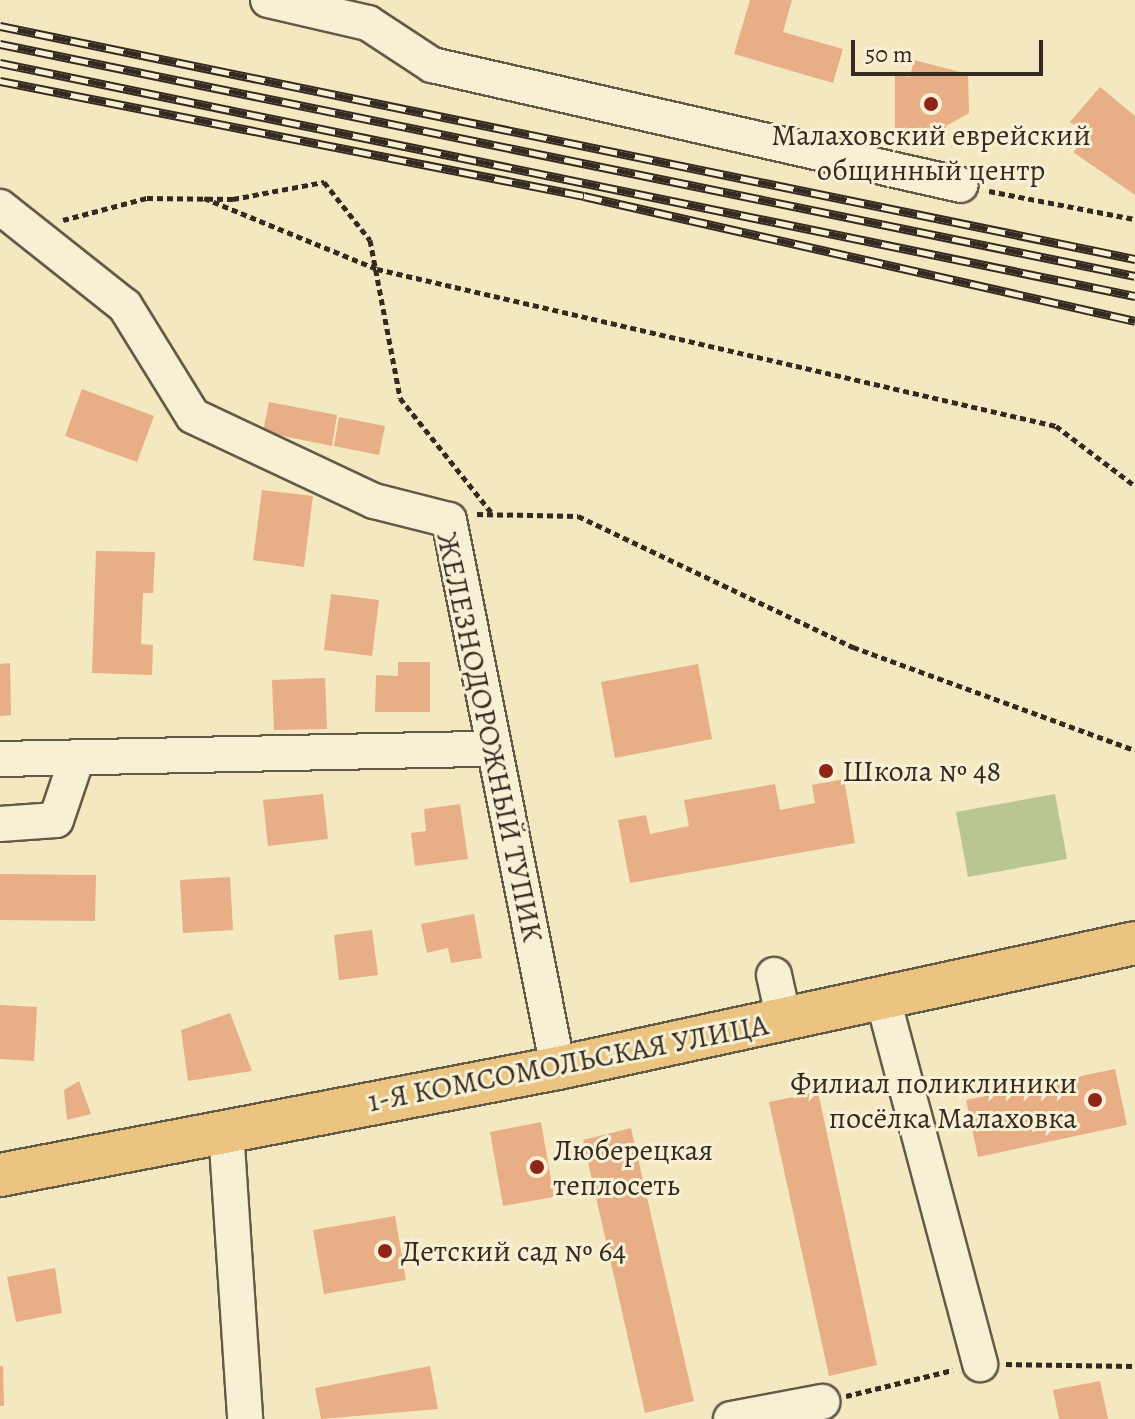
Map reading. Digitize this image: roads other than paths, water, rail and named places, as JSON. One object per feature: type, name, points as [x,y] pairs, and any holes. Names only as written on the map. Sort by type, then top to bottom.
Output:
[{"type":"main road","name":"1-Я КОМСОМОЛЬСКАЯ УЛИЦА","points":[[0,1175],[558,1068],[1134,947]]},
{"type":"street","points":[[268,0],[371,11],[432,65],[961,185]]},
{"type":"street","name":"ЖЕЛЕЗНОДОРОЖНЫЙ ТУПИК","points":[[2,208],[125,306],[193,416],[374,501],[449,520],[558,1068]]},
{"type":"street","points":[[0,759],[76,761],[493,749]]},
{"type":"street","points":[[0,824],[56,820],[76,761]]},
{"type":"street","points":[[774,975],[784,1020]]},
{"type":"street","points":[[883,999],[980,1364]]},
{"type":"street","points":[[226,1130],[253,1294],[245,1419]]},
{"type":"street","points":[[731,1419],[822,1402]]},
{"type":"railway","points":[[0,26],[1135,259]]},
{"type":"railway","points":[[0,44],[1135,276]]},
{"type":"railway","points":[[0,63],[1135,296]]},
{"type":"railway","points":[[0,81],[584,196],[1135,321]]},
{"type":"place","name":"Малаховский еврейский общинный центр","points":[[931,104]]},
{"type":"place","name":"Школа № 48","points":[[826,771]]},
{"type":"place","name":"Филиал поликлиники посёлка Малаховка","points":[[1095,1100]]},
{"type":"place","name":"Люберецкая теплосеть","points":[[537,1167]]},
{"type":"place","name":"Детский сад № 64","points":[[385,1251]]}]
